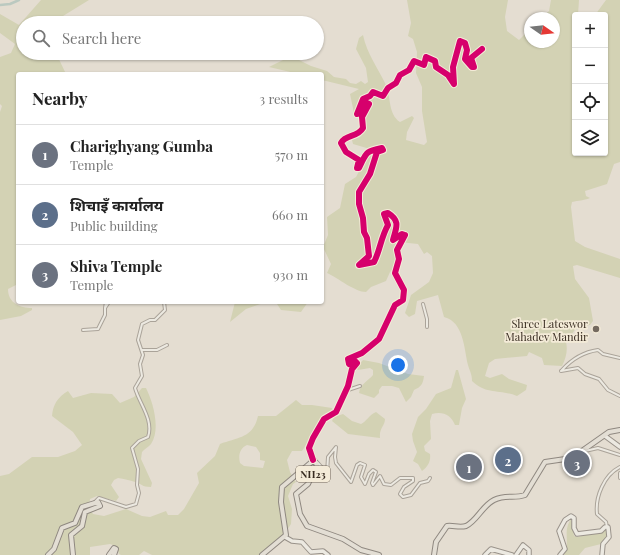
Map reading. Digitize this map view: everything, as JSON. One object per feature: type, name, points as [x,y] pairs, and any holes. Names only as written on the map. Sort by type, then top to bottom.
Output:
[{"type":"main road","points":[[434,555],[436,542],[447,526],[465,526],[493,500],[507,495],[525,495],[545,462],[569,458],[605,436],[611,430],[620,430]]},
{"type":"main road","points":[[605,436],[620,447]]},
{"type":"main road","name":"NH23","points":[[285,537],[286,532],[281,502],[282,488],[315,461]]},
{"type":"main road","name":"NH23","points":[[315,461],[310,482],[296,494],[303,521],[309,527],[339,537],[361,550],[379,555]]},
{"type":"main road","points":[[48,555],[54,549],[62,528],[74,524],[82,508],[95,502],[99,503],[100,506],[85,512],[82,526],[71,537],[73,555]]},
{"type":"main road","points":[[560,555],[566,549],[559,532],[567,518],[571,516],[574,518],[574,526],[577,534],[601,531],[607,527],[609,537],[603,544],[602,555]]},
{"type":"main road","points":[[262,555],[285,537],[292,541],[302,542],[311,552],[323,551],[328,555]]},
{"type":"main road","points":[[516,555],[523,545],[529,550],[529,555]]},
{"type":"main road","points":[[109,555],[114,548],[116,549],[114,555]]},
{"type":"main road","points":[[485,555],[491,549],[512,555]]},
{"type":"street","points":[[430,478],[428,481],[420,483],[411,496],[403,497],[400,494],[404,487],[413,481],[413,478],[398,479],[391,485],[384,484],[380,476],[373,485],[372,483],[376,472],[373,470],[369,474],[365,484],[362,477],[365,465],[360,463],[357,465],[351,482],[336,463],[336,447],[328,457],[327,473],[315,461],[309,448],[324,419],[336,412],[352,369],[357,362],[349,364],[348,358],[362,353],[379,339],[395,305],[404,298],[404,290],[395,273],[399,259],[397,250],[405,235],[402,234],[393,240],[397,223],[395,217],[386,212],[384,216],[388,225],[380,242],[374,262],[359,265],[369,256],[367,238],[359,204],[359,192],[370,174],[377,152],[383,150],[382,148],[369,150],[365,153],[359,168],[357,168],[359,160],[346,152],[341,143],[347,137],[357,135],[363,128],[362,117],[370,104],[367,103],[364,111],[357,114],[363,99],[370,96],[373,92],[383,96],[388,88],[396,83],[400,76],[409,70],[414,61],[424,65],[426,57],[435,61],[436,67],[448,75],[454,84],[453,67],[460,41],[465,43],[467,50],[465,58],[472,67],[474,67],[471,58],[482,49]]},
{"type":"street","points":[[83,330],[98,329],[106,315],[106,304]]},
{"type":"street","points":[[105,308],[108,304]]},
{"type":"street","points":[[95,502],[98,498],[126,507],[136,504],[139,497],[137,485],[138,469],[132,448],[139,441],[148,437],[149,430],[147,417],[135,388],[142,376],[140,364],[143,355],[138,340],[142,324],[158,319],[165,309],[164,304]]},
{"type":"street","points":[[423,304],[427,319],[427,327]]},
{"type":"street","points":[[142,350],[157,350],[167,345]]},
{"type":"street","points":[[620,358],[603,354],[598,350],[592,351],[582,354],[570,361],[561,371],[578,368],[585,374],[599,379],[608,390],[620,396]]},
{"type":"street","points":[[345,391],[360,386]]},
{"type":"street","points":[[580,452],[598,448],[620,455]]},
{"type":"street","points":[[607,527],[606,522],[597,514],[600,491],[606,480],[620,468]]},
{"type":"street","points":[[620,473],[620,478]]},
{"type":"green space","points":[[41,0],[89,0],[63,16],[27,16]]},
{"type":"green space","points":[[407,0],[508,0],[505,17],[507,31],[519,40],[524,35],[524,48],[560,48],[560,12],[548,12],[551,0],[579,0],[578,12],[572,12],[572,156],[608,156],[608,12],[597,12],[606,0],[620,0],[620,162],[614,164],[607,184],[585,191],[586,196],[590,198],[572,202],[571,207],[575,241],[585,247],[620,259],[620,278],[577,265],[573,266],[575,279],[589,298],[593,321],[590,325],[577,327],[566,342],[567,348],[565,360],[562,366],[544,365],[542,358],[529,352],[527,356],[495,359],[489,363],[485,376],[490,378],[502,374],[509,379],[527,385],[526,390],[517,396],[488,390],[472,381],[462,337],[456,324],[444,317],[438,295],[417,301],[415,314],[409,317],[405,313],[411,295],[429,282],[433,273],[432,256],[427,252],[424,254],[418,244],[399,242],[396,248],[396,266],[390,272],[386,281],[371,287],[366,292],[357,290],[327,273],[331,264],[324,249],[324,245],[328,235],[327,217],[340,208],[345,184],[356,177],[363,164],[370,156],[370,149],[353,144],[352,140],[360,137],[366,130],[366,117],[371,104],[367,102],[363,105],[364,109],[354,113],[350,94],[359,89],[324,80],[324,72],[290,72],[269,67],[283,60],[299,60],[327,71],[334,77],[346,79],[350,83],[356,84],[361,81],[365,84],[368,82],[366,68],[356,49],[359,38],[363,35],[370,55],[388,90],[393,115],[400,122],[412,116],[414,118],[407,132],[406,140],[424,145],[427,142],[422,111],[422,87],[416,73],[417,52],[413,39],[408,36],[411,23]]},
{"type":"green space","points":[[0,14],[16,23],[16,60],[59,60],[65,72],[16,72],[16,285],[8,289],[12,301],[19,306],[32,308],[32,310],[21,316],[0,320],[0,112],[2,106],[0,104],[0,57],[11,53],[15,44],[0,33]]},
{"type":"green space","points":[[234,304],[260,304],[246,309],[230,322]]},
{"type":"green space","points":[[277,304],[307,304],[301,312],[281,310]]},
{"type":"green space","points":[[363,360],[379,363],[408,374],[424,376],[423,381],[420,386],[414,390],[411,397],[406,402],[399,388],[392,386],[382,386],[379,393],[374,398],[359,393],[363,385],[373,375],[373,370],[370,368],[358,370],[356,368]]},
{"type":"green space","points":[[456,370],[458,370],[466,399],[462,408],[459,425],[455,425],[449,416],[440,413],[432,414],[430,421],[431,439],[424,446],[425,451],[430,454],[430,459],[427,466],[422,471],[418,464],[413,461],[417,452],[412,434],[418,417],[426,409],[436,394],[451,388]]},
{"type":"green space","points":[[142,388],[146,388],[155,416],[156,423],[154,438],[150,445],[142,452],[141,459],[152,483],[151,487],[118,478],[114,480],[111,485],[119,497],[116,501],[97,496],[90,499],[89,508],[93,514],[104,516],[126,509],[142,516],[150,517],[166,511],[168,515],[178,515],[184,509],[199,483],[197,473],[215,456],[220,444],[249,433],[253,429],[258,416],[276,416],[296,400],[302,405],[332,408],[331,413],[322,420],[302,451],[292,451],[287,460],[290,472],[296,482],[293,484],[288,496],[292,509],[291,524],[283,536],[260,555],[152,555],[144,551],[139,555],[121,555],[119,554],[116,546],[110,544],[90,547],[90,555],[0,555],[0,476],[9,474],[32,457],[58,457],[75,451],[82,445],[73,432],[52,416],[55,404],[59,398],[68,391],[73,398],[91,393],[112,394],[120,403],[134,397]],"holes":[[[247,445],[256,447],[260,453],[260,460],[265,461],[263,468],[244,466],[240,463],[239,455],[241,450]]]},
{"type":"green space","points":[[376,412],[385,419],[380,432],[380,438],[348,434],[332,421],[334,417],[343,414],[352,421],[361,424]]},
{"type":"green space","points":[[571,519],[574,536],[578,537],[607,528],[608,537],[601,544],[585,548],[579,555],[564,555],[567,546],[567,528]]},
{"type":"waterway","points":[[0,5],[10,4],[19,0]]},
{"type":"cycle path","points":[[313,460],[309,448],[313,438],[324,419],[336,412],[348,386],[352,369],[357,363],[355,361],[349,364],[348,359],[362,353],[379,339],[395,305],[403,300],[404,290],[395,273],[399,259],[397,250],[405,235],[402,234],[393,240],[396,222],[395,219],[388,213],[384,214],[388,225],[374,262],[359,265],[369,256],[367,238],[364,232],[363,218],[359,204],[359,192],[370,174],[377,152],[383,150],[382,148],[369,152],[365,156],[359,168],[357,168],[359,160],[346,152],[341,143],[343,140],[358,133],[363,128],[362,117],[369,104],[367,103],[364,111],[357,114],[363,99],[370,96],[373,92],[383,96],[388,88],[396,83],[400,75],[409,70],[414,61],[424,65],[426,57],[435,61],[436,67],[448,75],[454,84],[453,67],[460,41],[465,43],[467,50],[465,59],[472,67],[474,67],[471,58],[482,49]]},
{"type":"place","name":"Shree Lateswor Mahadev Mandir","points":[[596,329]]},
{"type":"place","name":"शिचाइँ कार्यालय","points":[[508,460]]},
{"type":"place","name":"Shiva Temple","points":[[577,463]]},
{"type":"place","name":"Charighyang Gumba","points":[[469,467]]}]
